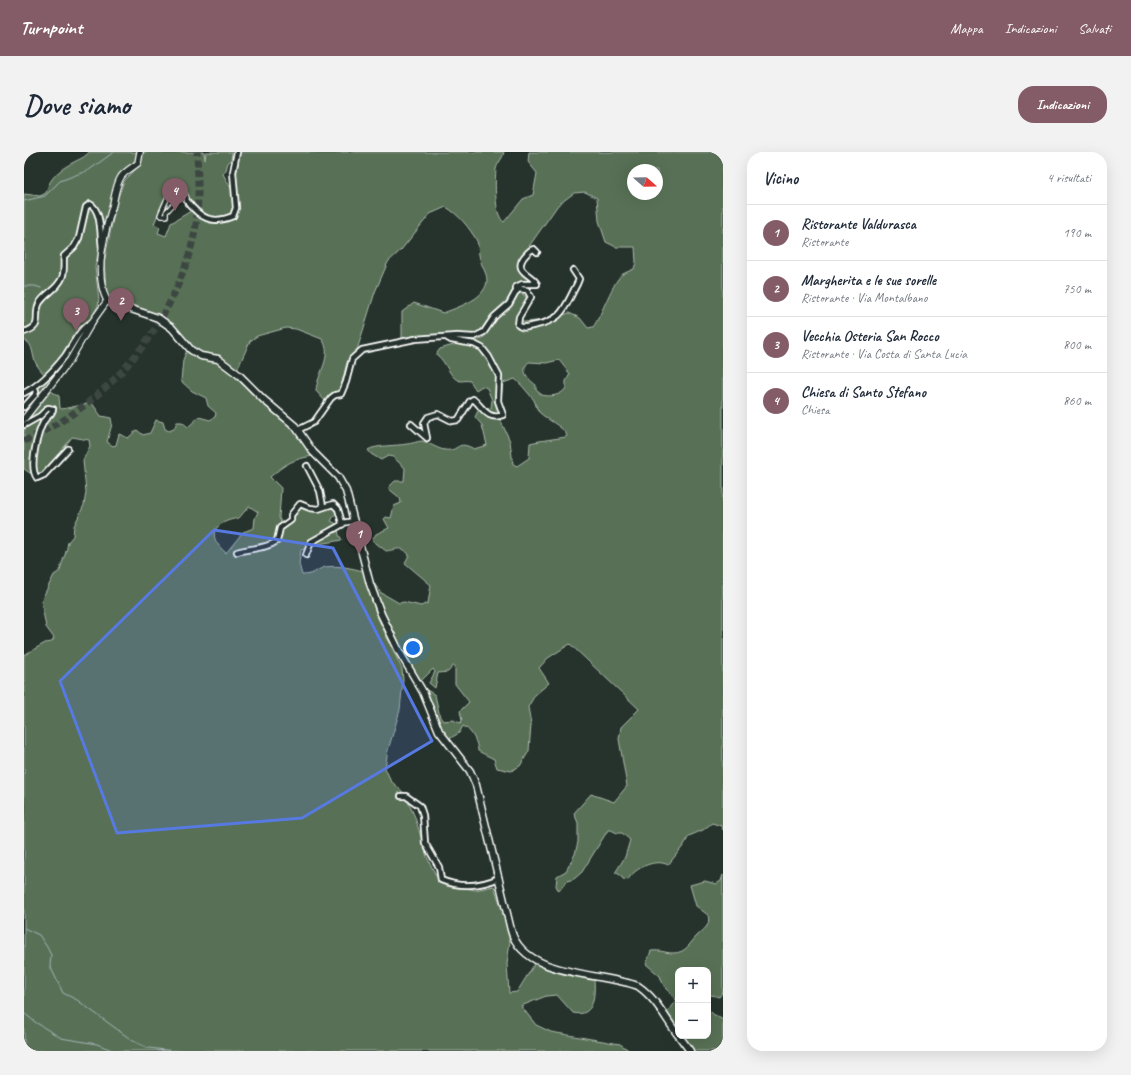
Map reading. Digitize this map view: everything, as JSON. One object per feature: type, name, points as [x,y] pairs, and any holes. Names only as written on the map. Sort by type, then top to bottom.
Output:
[{"type":"main road","points":[[107,301],[118,306],[153,315],[167,324],[191,350],[201,356],[218,359],[239,375],[263,400],[298,430],[313,452],[343,484],[372,592],[381,614],[400,653],[423,692],[439,731],[473,778],[482,804],[513,938],[523,952],[552,966],[638,986],[645,991],[660,1008],[675,1031]]},
{"type":"main road","points":[[680,1039],[690,1051]]},
{"type":"street","points":[[102,250],[118,183],[125,173],[138,163],[140,152]]},
{"type":"street","points":[[187,200],[180,197],[166,212],[166,216],[160,215],[170,192],[183,190],[187,200],[197,214],[207,218],[220,220],[233,216],[236,208],[233,172],[237,152]]},
{"type":"street","points":[[24,332],[36,325],[40,303],[62,280],[64,271],[64,256],[76,243],[83,226],[86,207],[90,204],[95,208],[98,218],[102,250],[101,272],[104,294],[107,301],[92,322],[70,360],[24,420]]},
{"type":"street","points":[[298,430],[314,422],[331,398],[335,395],[341,394],[352,359],[362,350],[415,339],[446,337],[469,338],[479,335],[494,317],[509,304],[516,287],[520,284],[537,284],[522,271],[520,265],[530,250],[534,249],[537,252]]},
{"type":"street","points":[[516,290],[525,289],[531,297],[518,320],[519,327],[524,328],[549,322],[564,312],[577,284],[579,279],[573,270]]},
{"type":"street","points":[[24,393],[46,377],[64,356],[81,331],[92,322]]},
{"type":"street","points":[[410,424],[427,438],[424,423],[428,417],[438,414],[452,421],[458,420],[470,401],[473,399],[486,414],[498,416],[503,415],[498,401],[499,376],[489,357],[482,348],[474,344],[451,340],[446,337]]},
{"type":"street","points":[[24,407],[35,395],[36,391],[34,387]]},
{"type":"street","points":[[24,425],[38,418],[48,408],[53,409],[52,413],[43,422],[33,452],[35,474],[37,478],[44,475],[68,449]]},
{"type":"street","points":[[307,466],[320,491],[322,506]]},
{"type":"street","points":[[237,552],[254,547],[268,547],[274,543],[278,539],[280,528],[291,520],[291,516],[300,504],[313,508],[321,508],[322,506],[331,503],[335,504],[340,512],[340,519],[343,524]]},
{"type":"street","points":[[306,555],[310,542],[343,524],[354,521]]},
{"type":"street","points":[[401,796],[406,796],[420,806],[424,815],[425,842],[439,867],[441,880],[471,885],[490,882],[499,878]]},
{"type":"highlighted area","points":[[214,530],[333,548],[432,741],[302,818],[117,833],[60,681]]},
{"type":"green space","points":[[89,152],[137,152],[137,158],[116,185],[109,205],[95,267],[99,299],[98,306],[75,347],[41,395],[38,387],[48,378],[35,362],[30,344],[24,340],[24,194],[40,196],[46,193],[50,182],[57,174]]},
{"type":"green space","points":[[143,152],[204,152],[205,160],[206,152],[232,152],[231,160],[223,174],[236,197],[232,214],[220,217],[196,214],[183,188],[169,191],[154,224],[160,227],[158,233],[166,236],[171,223],[191,211],[201,219],[218,223],[230,221],[236,218],[239,205],[236,178],[239,156],[233,152],[504,152],[496,169],[495,182],[498,213],[504,222],[523,199],[533,195],[537,173],[528,162],[529,152],[723,152],[723,830],[721,826],[712,823],[703,830],[689,836],[684,845],[668,865],[658,863],[646,865],[635,872],[628,880],[623,879],[619,874],[615,873],[625,857],[630,840],[622,833],[608,830],[582,872],[574,879],[567,881],[559,891],[556,886],[557,876],[566,871],[575,854],[578,842],[578,823],[574,813],[591,794],[614,802],[627,786],[619,739],[621,727],[639,709],[570,644],[548,658],[539,668],[549,683],[535,695],[528,707],[531,724],[529,751],[520,766],[511,771],[497,768],[494,759],[478,751],[474,737],[469,730],[463,726],[459,733],[449,739],[441,728],[427,690],[435,695],[440,717],[443,721],[453,720],[460,723],[462,721],[460,711],[469,702],[455,684],[455,666],[453,666],[448,672],[438,673],[435,688],[429,683],[435,672],[433,669],[421,681],[406,657],[382,606],[372,580],[380,592],[399,603],[404,602],[421,606],[428,603],[431,585],[405,563],[409,555],[407,552],[401,549],[386,551],[372,540],[376,534],[389,528],[384,519],[386,517],[391,518],[394,506],[401,503],[400,498],[389,489],[389,487],[395,481],[404,481],[405,468],[393,457],[388,456],[381,460],[371,454],[368,450],[376,447],[409,444],[422,441],[445,450],[450,450],[461,445],[474,449],[487,445],[482,425],[475,417],[478,411],[491,408],[492,400],[487,388],[482,386],[476,390],[470,381],[457,380],[453,377],[437,353],[440,349],[460,343],[477,341],[484,337],[516,294],[516,297],[520,293],[527,299],[518,316],[524,322],[548,320],[569,313],[580,318],[588,328],[593,327],[615,283],[623,274],[634,269],[636,262],[635,247],[616,247],[606,242],[599,221],[597,198],[585,192],[574,193],[558,205],[518,262],[519,273],[530,281],[522,281],[515,285],[512,295],[491,315],[478,334],[470,337],[430,335],[402,338],[402,312],[414,303],[443,313],[476,298],[483,291],[487,282],[487,278],[479,257],[477,241],[467,226],[446,207],[430,214],[401,250],[388,262],[375,292],[357,350],[347,362],[341,387],[326,402],[316,391],[326,358],[325,345],[322,339],[296,329],[286,328],[257,336],[250,341],[237,370],[220,357],[202,354],[190,347],[177,329],[167,320],[154,313],[107,299],[104,262],[117,200],[124,181],[141,164]],"holes":[[[559,360],[570,374],[566,381],[566,388],[561,393],[552,396],[542,395],[536,390],[536,385],[526,375],[526,365],[529,362],[546,363]],[[515,379],[534,400],[539,412],[561,428],[567,435],[566,437],[530,443],[529,458],[517,466],[513,464],[510,441],[499,417],[503,383]]]},
{"type":"green space","points":[[187,350],[199,359],[218,362],[248,386],[261,402],[287,422],[313,456],[290,463],[270,477],[281,488],[279,518],[284,528],[292,521],[301,507],[316,511],[335,507],[337,515],[334,516],[331,521],[337,524],[339,535],[342,540],[324,543],[301,550],[299,564],[302,575],[310,574],[330,566],[345,567],[363,571],[376,614],[402,669],[403,680],[400,710],[388,750],[385,768],[391,781],[404,793],[415,817],[427,857],[439,882],[475,890],[494,886],[503,912],[510,941],[507,964],[509,993],[517,992],[535,963],[560,972],[594,979],[594,998],[590,1008],[586,1012],[580,1014],[573,1013],[557,995],[546,996],[521,1006],[536,1025],[551,1032],[620,1044],[630,1051],[24,1051],[24,655],[45,643],[52,642],[54,638],[46,627],[41,601],[54,575],[60,571],[68,542],[73,536],[74,526],[84,505],[86,492],[83,460],[90,446],[89,440],[72,437],[44,474],[37,473],[33,475],[24,469],[24,432],[27,421],[51,391],[59,396],[60,408],[62,409],[92,403],[101,416],[111,418],[112,424],[107,442],[113,446],[116,445],[119,434],[128,438],[137,430],[143,435],[150,433],[156,420],[163,422],[165,429],[169,431],[174,429],[177,422],[182,422],[188,427],[199,417],[210,420],[215,417],[216,413],[208,406],[206,398],[192,391],[181,381],[183,360]],"holes":[[[249,506],[258,512],[255,518],[254,528],[243,532],[226,553],[214,535],[218,526],[230,520],[239,518]]]},
{"type":"green space","points":[[723,875],[723,992],[719,997],[711,995],[711,967],[675,967],[675,999],[663,984],[660,976],[646,964],[651,951],[677,953],[687,948],[709,922],[708,915],[696,906],[690,885],[705,881],[716,884],[721,881]]},
{"type":"green space","points":[[675,1001],[675,1024],[667,1012]]},
{"type":"green space","points":[[711,1012],[723,1020],[723,1048],[719,1051],[694,1051],[685,1039],[711,1039]]},
{"type":"waterway","points":[[24,201],[45,196],[60,181],[89,170],[114,152]]},
{"type":"waterway","points":[[24,286],[35,286],[41,288]]},
{"type":"waterway","points":[[24,928],[39,935],[47,947],[51,955],[50,966],[63,993],[77,1000],[133,1041],[148,1048],[175,1051]]},
{"type":"waterway","points":[[24,1013],[35,1022],[61,1038],[97,1044],[114,1051]]},
{"type":"waterway","points":[[158,1051],[163,1050]]},
{"type":"waterway","points":[[240,1051],[244,1050]]},
{"type":"tunnel","points":[[24,441],[54,425],[83,406],[109,385],[132,360],[152,333],[169,304],[183,273],[193,240],[198,207],[197,152]]},
{"type":"place","name":"Chiesa di Santo Stefano","points":[[175,211]]},
{"type":"place","name":"Margherita e le sue sorelle","points":[[121,321]]},
{"type":"place","name":"Vecchia Osteria San Rocco","points":[[76,331]]},
{"type":"place","name":"Ristorante Valdurasca","points":[[359,554]]}]
